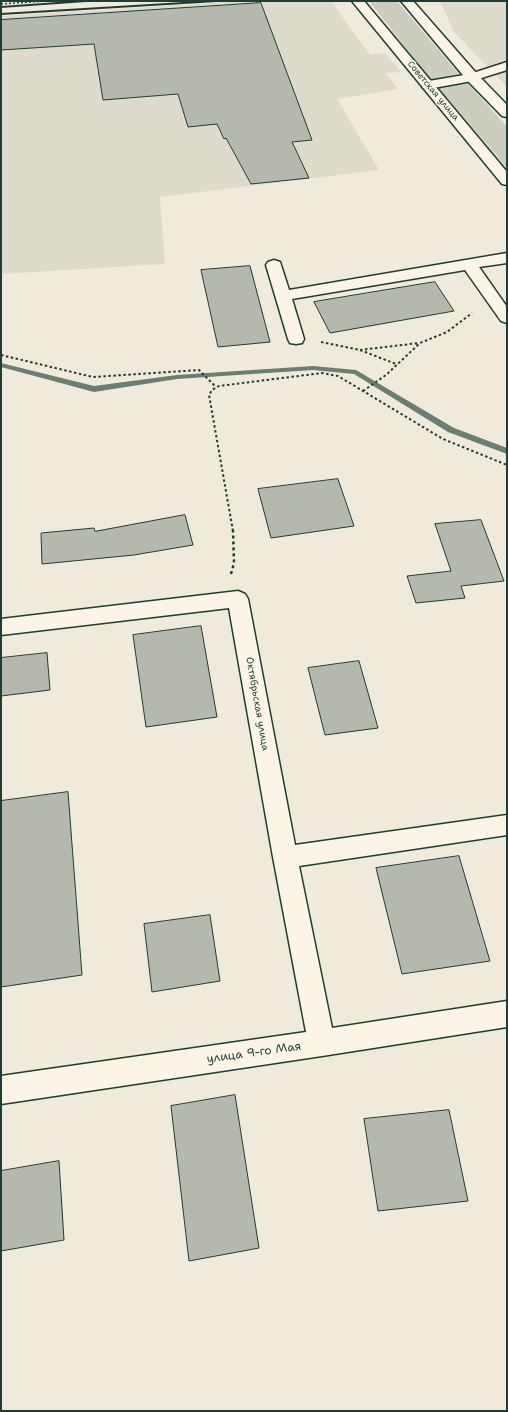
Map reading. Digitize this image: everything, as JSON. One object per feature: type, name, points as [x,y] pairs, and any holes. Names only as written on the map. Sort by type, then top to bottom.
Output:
[{"type":"street","name":"Советская улица","points":[[358,1],[507,181]]},
{"type":"street","points":[[407,1],[472,77],[507,113]]},
{"type":"street","points":[[428,85],[472,77],[507,66]]},
{"type":"street","points":[[283,296],[507,258]]},
{"type":"street","points":[[274,265],[296,339]]},
{"type":"street","points":[[469,265],[507,318]]},
{"type":"street","name":"Октябрьская улица","points":[[226,600],[238,599],[285,857],[322,1043]]},
{"type":"street","points":[[1,627],[226,600]]},
{"type":"street","points":[[285,857],[507,825]]},
{"type":"street","name":"улица 9-го Мая","points":[[1,1090],[507,1014]]},
{"type":"path","points":[[1,4],[46,1]]},
{"type":"path","points":[[360,350],[420,343],[447,332],[470,314],[490,294]]},
{"type":"path","points":[[296,339],[360,350],[396,364]]},
{"type":"path","points":[[363,391],[386,375],[420,343]]},
{"type":"path","points":[[1,355],[93,377],[199,370],[216,387]]},
{"type":"path","points":[[226,600],[234,563],[233,531],[210,395],[216,387],[228,384],[322,373],[338,376],[443,439],[507,465]]},
{"type":"shaded area","points":[[248,1],[331,1],[370,55],[385,53],[401,72],[385,73],[398,89],[337,99],[379,170],[160,197],[165,264],[1,274],[1,16]]},
{"type":"shaded area","points":[[369,1],[397,1],[459,74],[431,80]]},
{"type":"shaded area","points":[[440,1],[507,1],[507,87],[454,32]]},
{"type":"shaded area","points":[[467,82],[507,127],[507,168],[439,88]]},
{"type":"building","points":[[261,3],[312,140],[292,142],[309,178],[251,184],[226,138],[224,139],[217,124],[188,127],[178,94],[103,100],[94,44],[1,50],[1,20]]},
{"type":"building","points":[[250,266],[270,342],[218,347],[201,270]]},
{"type":"building","points":[[435,282],[454,311],[330,333],[314,302]]},
{"type":"building","points":[[338,479],[354,526],[271,538],[258,489]]},
{"type":"building","points":[[185,515],[193,545],[134,555],[42,564],[41,533],[94,528],[95,531]]},
{"type":"building","points":[[481,520],[504,581],[461,586],[465,598],[416,603],[407,576],[451,571],[435,524]]},
{"type":"building","points":[[201,626],[217,717],[146,727],[133,635]]},
{"type":"building","points":[[47,653],[50,690],[1,696],[1,658]]},
{"type":"building","points":[[359,661],[378,728],[325,735],[308,668]]},
{"type":"building","points":[[68,792],[82,975],[1,987],[1,801]]},
{"type":"building","points":[[459,856],[490,961],[402,974],[376,868]]},
{"type":"building","points":[[210,915],[220,981],[152,992],[144,924]]},
{"type":"building","points":[[235,1095],[259,1248],[189,1261],[171,1106]]},
{"type":"building","points":[[449,1110],[468,1201],[378,1211],[364,1119]]},
{"type":"building","points":[[59,1161],[64,1240],[1,1251],[1,1171]]},
{"type":"waterway","points":[[1,365],[94,389],[177,377],[313,368],[356,372],[451,430],[507,451]]},
{"type":"railway","points":[[1,7],[86,1]]},
{"type":"railway","points":[[1,14],[217,1]]}]
